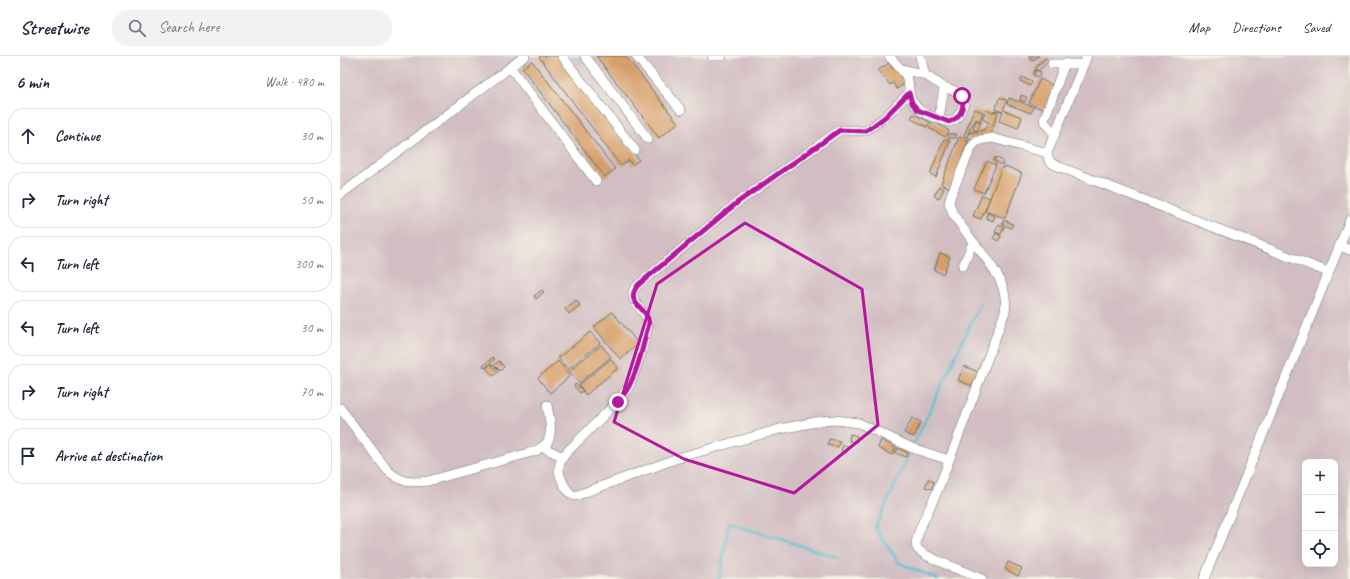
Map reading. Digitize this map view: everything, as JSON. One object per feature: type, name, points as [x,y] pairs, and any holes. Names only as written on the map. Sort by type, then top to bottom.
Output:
[{"type":"lane","points":[[340,195],[525,56]]},
{"type":"lane","points":[[562,56],[635,150]]},
{"type":"lane","points":[[585,56],[648,139]]},
{"type":"lane","points":[[636,56],[681,110]]},
{"type":"lane","points":[[712,56],[722,56]]},
{"type":"lane","points":[[889,56],[899,68],[907,77],[912,103],[918,110],[949,122],[956,119],[962,111],[964,103],[962,96],[925,75],[899,68]]},
{"type":"lane","points":[[920,56],[925,75]]},
{"type":"lane","points":[[1052,64],[1085,60]]},
{"type":"lane","points":[[1085,60],[1047,153],[1049,161],[1055,165],[1328,272]]},
{"type":"lane","points":[[1055,134],[1044,120],[1065,63]]},
{"type":"lane","points":[[510,67],[596,181]]},
{"type":"lane","points":[[939,119],[944,87]]},
{"type":"lane","points":[[909,93],[885,117],[873,126],[865,131],[840,130],[738,202],[638,285],[633,291],[632,297],[649,322],[642,351],[630,385],[618,402],[563,457],[559,470],[561,478],[569,492],[571,495],[575,496],[681,457],[780,429],[821,421],[835,420],[859,423],[912,448],[949,460]]},
{"type":"lane","points":[[982,579],[925,555],[917,547],[916,542],[936,496],[1005,312],[1006,301],[1004,289],[996,271],[953,214],[949,203],[951,195],[972,148],[975,143],[980,140],[992,138],[1047,153]]},
{"type":"lane","points":[[1204,579],[1350,220]]},
{"type":"lane","points":[[963,266],[973,242]]},
{"type":"lane","points":[[1340,246],[1350,250]]},
{"type":"lane","points":[[340,408],[388,471],[399,479],[410,482],[428,481],[536,451],[549,440],[550,431],[548,406]]},
{"type":"lane","points":[[542,447],[563,457]]},
{"type":"highlighted area","points":[[745,223],[862,289],[878,425],[794,493],[684,459],[614,422],[657,284]]},
{"type":"shaded area","points":[[340,56],[1350,56],[1350,579],[340,579]]},
{"type":"building","points":[[560,56],[639,160],[632,165],[629,160],[621,166],[539,57]]},
{"type":"building","points":[[596,56],[626,56],[678,123],[659,138]]},
{"type":"building","points":[[1028,56],[1039,56],[1032,61]]},
{"type":"building","points":[[1046,58],[1049,61],[1038,71],[1035,68]]},
{"type":"building","points":[[532,61],[615,169],[605,177],[522,68]]},
{"type":"building","points":[[889,63],[893,69],[897,66],[903,75],[900,77],[905,83],[897,89],[893,83],[890,85],[878,70]]},
{"type":"building","points":[[1035,70],[1041,72],[1039,77],[1033,75]]},
{"type":"building","points":[[1022,77],[1032,82],[1030,86],[1020,81]]},
{"type":"building","points":[[1040,79],[1054,86],[1044,110],[1029,103]]},
{"type":"building","points":[[1021,95],[1027,97],[1025,102],[1020,100]]},
{"type":"building","points":[[1000,97],[1007,101],[1003,110],[1022,117],[1018,128],[999,121],[1003,112],[995,109]]},
{"type":"building","points":[[1009,98],[1034,107],[1031,113],[1007,104]]},
{"type":"building","points":[[974,109],[983,112],[980,121],[976,119],[973,125],[972,124],[967,137],[964,136]]},
{"type":"building","points":[[986,110],[993,113],[994,111],[998,112],[990,135],[969,139],[968,133],[984,130],[989,122],[982,119]]},
{"type":"building","points":[[913,114],[930,122],[927,127],[911,119]]},
{"type":"building","points":[[976,120],[981,122],[977,131],[973,129]]},
{"type":"building","points":[[933,121],[949,131],[945,137],[929,128]]},
{"type":"building","points":[[948,134],[956,134],[956,138],[948,138]]},
{"type":"building","points":[[959,137],[968,141],[950,188],[941,184]]},
{"type":"building","points":[[944,139],[950,141],[936,177],[930,174]]},
{"type":"building","points":[[996,157],[1003,161],[1002,165],[994,161]]},
{"type":"building","points":[[987,161],[996,165],[984,193],[974,189]]},
{"type":"building","points":[[1005,166],[1022,173],[1005,218],[985,211],[1002,167],[1004,168]]},
{"type":"building","points":[[939,186],[944,189],[939,198],[934,196]]},
{"type":"building","points":[[982,195],[990,198],[981,219],[973,216]]},
{"type":"building","points":[[987,213],[995,216],[993,221],[986,218]]},
{"type":"building","points":[[1004,220],[1013,224],[1011,228],[1002,224]]},
{"type":"building","points":[[998,225],[1004,227],[1001,234],[995,232]]},
{"type":"building","points":[[996,233],[1001,236],[998,241],[993,238]]},
{"type":"building","points":[[940,253],[950,257],[943,274],[934,270]]},
{"type":"building","points":[[542,290],[544,292],[536,299],[534,296]]},
{"type":"building","points":[[576,300],[580,305],[569,314],[565,309]]},
{"type":"building","points":[[612,312],[639,344],[620,359],[594,327]]},
{"type":"building","points":[[590,332],[600,343],[568,369],[558,358]]},
{"type":"building","points":[[601,345],[611,357],[579,383],[569,371]]},
{"type":"building","points":[[493,357],[495,359],[485,368],[483,366]]},
{"type":"building","points":[[611,359],[618,368],[586,395],[579,385]]},
{"type":"building","points":[[499,361],[504,367],[500,371],[494,365]]},
{"type":"building","points":[[558,361],[570,376],[550,393],[538,378]]},
{"type":"building","points":[[491,364],[498,372],[493,376],[486,368]]},
{"type":"building","points":[[964,366],[978,372],[972,386],[958,380]]},
{"type":"building","points":[[576,384],[583,391],[580,393],[574,386]]},
{"type":"building","points":[[912,418],[921,422],[914,437],[904,433]]},
{"type":"building","points":[[850,434],[857,436],[856,442],[849,441]]},
{"type":"building","points":[[829,439],[840,441],[838,447],[828,445]]},
{"type":"building","points":[[881,440],[896,448],[892,455],[878,448]]},
{"type":"building","points":[[843,445],[848,446],[846,453],[841,452]]},
{"type":"building","points":[[898,448],[908,453],[906,457],[896,453]]},
{"type":"building","points":[[928,479],[934,482],[931,489],[925,487]]},
{"type":"building","points":[[1008,562],[1022,568],[1018,576],[1005,569]]},
{"type":"waterway","points":[[913,446],[981,302]]},
{"type":"waterway","points":[[911,450],[875,528],[899,563],[938,579]]},
{"type":"waterway","points":[[719,579],[729,523],[837,557]]},
{"type":"route","points":[[618,402],[630,385],[642,351],[649,322],[632,297],[633,291],[638,285],[738,202],[840,130],[865,131],[885,117],[909,93],[912,103],[918,110],[949,122],[956,119],[962,111],[964,103],[962,96]]}]
